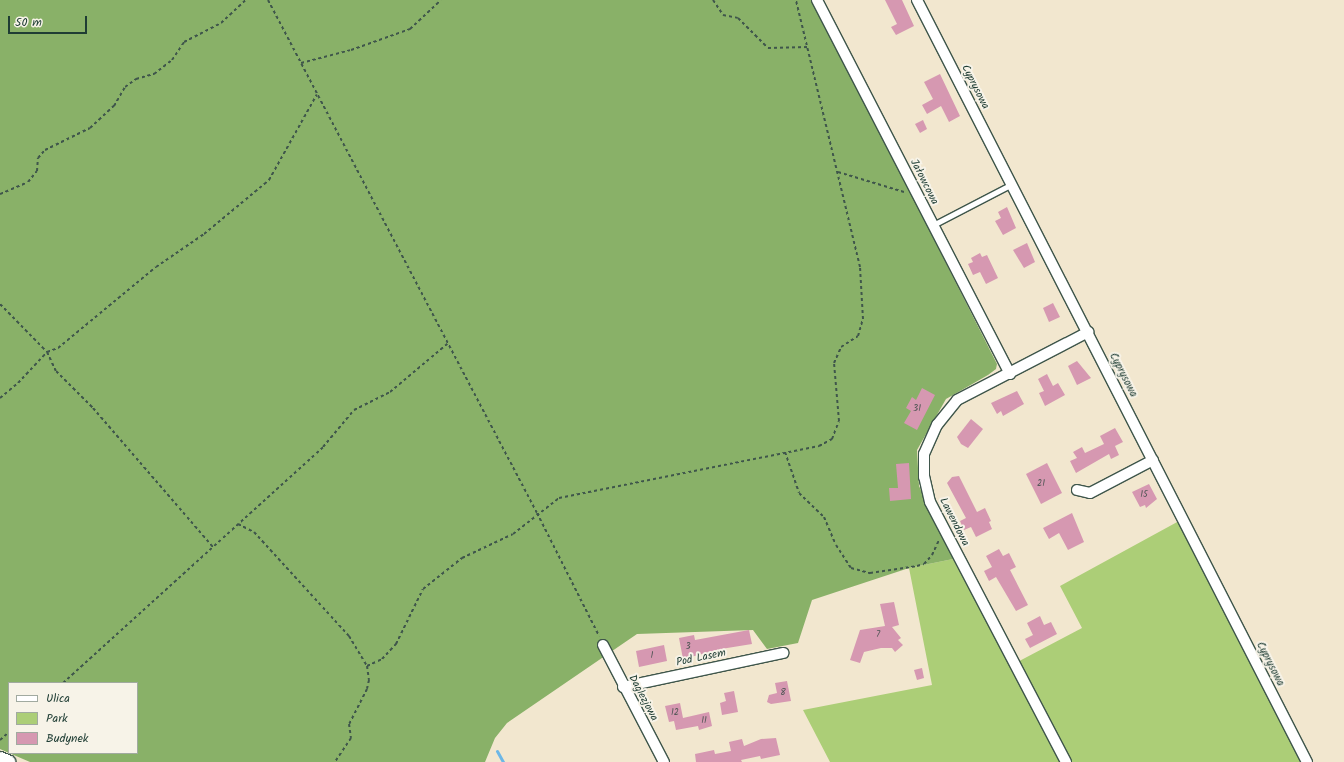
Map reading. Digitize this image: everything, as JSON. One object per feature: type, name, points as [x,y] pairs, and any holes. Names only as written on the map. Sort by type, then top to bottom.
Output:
[{"type":"street","name":"Jałowcowa","points":[[817,0],[1010,374]]},
{"type":"street","name":"Cyprysowa","points":[[917,0],[1307,762]]},
{"type":"street","name":"Lawendowa","points":[[1066,762],[930,502],[924,477],[924,454],[929,440],[947,411],[957,400],[1010,374],[1088,332]]},
{"type":"street","points":[[1076,490],[1090,493],[1152,460]]},
{"type":"street","name":"Daglezjowa","points":[[603,645],[623,687],[664,762]]},
{"type":"street","name":"Pod Lasem","points":[[623,687],[783,653]]},
{"type":"street","points":[[0,759],[8,762]]},
{"type":"lane","points":[[933,225],[1012,184]]},
{"type":"path","points":[[0,194],[28,182],[36,171],[38,158],[44,150],[90,128],[114,106],[125,87],[136,79],[154,74],[172,60],[184,42],[221,23],[246,0]]},
{"type":"path","points":[[268,0],[447,344],[537,513],[603,645]]},
{"type":"path","points":[[300,63],[351,50],[410,29],[441,0]]},
{"type":"path","points":[[713,0],[723,15],[738,18],[768,48],[808,47]]},
{"type":"path","points":[[367,666],[382,659],[396,644],[423,589],[462,558],[513,534],[537,513],[559,498],[820,446],[832,439],[839,421],[834,363],[841,347],[858,336],[863,319],[860,267],[796,0]]},
{"type":"path","points":[[0,398],[18,383],[47,352],[58,348],[156,267],[204,234],[269,180],[317,94]]},
{"type":"path","points":[[838,172],[918,197]]},
{"type":"path","points":[[0,304],[47,352],[56,370],[93,408],[213,546]]},
{"type":"path","points":[[64,682],[323,447],[354,410],[390,392],[447,344]]},
{"type":"path","points":[[785,452],[799,493],[824,517],[836,545],[851,568],[870,573],[924,564],[940,538],[946,534]]},
{"type":"path","points":[[238,524],[254,532],[276,555],[349,636],[367,666],[369,680],[367,689],[349,724],[351,738],[335,762]]},
{"type":"path","points":[[0,740],[8,733]]},
{"type":"green space","points":[[0,0],[813,0],[997,364],[996,369],[988,375],[946,399],[917,450],[919,486],[953,559],[909,568],[812,600],[798,643],[767,649],[753,630],[637,634],[507,723],[495,738],[485,762],[30,762],[11,754],[138,754],[138,682],[8,682],[8,753],[0,749]]},
{"type":"green space","points":[[1179,521],[1302,762],[830,762],[803,710],[932,685],[909,568],[953,559],[1010,666],[1082,628],[1060,586]]},
{"type":"building","points":[[885,0],[902,0],[914,26],[896,35],[891,27],[897,24]]},
{"type":"building","points":[[940,74],[960,116],[949,122],[941,106],[927,114],[922,105],[933,99],[924,82]]},
{"type":"building","points":[[923,120],[927,129],[920,133],[915,124]]},
{"type":"building","points":[[1007,207],[1016,228],[1003,235],[995,221],[1001,218],[998,212]]},
{"type":"building","points":[[1027,243],[1035,262],[1024,268],[1013,250]]},
{"type":"building","points":[[980,253],[982,257],[987,255],[998,278],[986,284],[980,272],[973,275],[968,264],[973,262],[971,258]]},
{"type":"building","points":[[1053,303],[1060,317],[1049,322],[1043,308]]},
{"type":"building","points":[[1077,361],[1091,378],[1077,385],[1068,366]]},
{"type":"building","points":[[1047,374],[1053,386],[1058,383],[1065,395],[1045,406],[1039,393],[1044,391],[1038,379]]},
{"type":"building","points":[[922,388],[935,395],[917,430],[904,423],[911,411],[906,408],[912,397],[916,400]]},
{"type":"building","points":[[1017,391],[1024,404],[1003,416],[1001,411],[997,414],[991,403]]},
{"type":"building","points":[[971,419],[983,429],[968,448],[961,444],[957,437]]},
{"type":"building","points":[[1115,428],[1123,442],[1115,446],[1119,455],[1111,459],[1109,454],[1076,473],[1070,461],[1077,458],[1073,452],[1082,447],[1085,453],[1104,444],[1100,436]]},
{"type":"building","points":[[909,463],[911,499],[890,501],[889,488],[898,488],[896,464]]},
{"type":"building","points":[[1047,463],[1062,493],[1041,504],[1026,474]]},
{"type":"building","points":[[959,476],[977,512],[985,508],[991,521],[989,522],[992,529],[976,537],[971,527],[964,530],[960,521],[966,518],[947,483],[952,477]]},
{"type":"building","points":[[1149,484],[1157,499],[1146,508],[1145,505],[1140,507],[1132,492]]},
{"type":"building","points":[[1072,513],[1084,542],[1068,550],[1059,533],[1049,539],[1043,528]]},
{"type":"building","points":[[999,549],[1003,556],[1009,553],[1016,567],[1010,570],[1028,605],[1016,611],[996,577],[989,581],[984,571],[992,567],[986,556]]},
{"type":"building","points":[[894,602],[899,625],[892,627],[901,638],[898,640],[903,645],[895,652],[892,648],[881,648],[864,652],[860,663],[850,660],[860,630],[885,626],[880,604]]},
{"type":"building","points":[[1040,616],[1044,625],[1051,622],[1057,634],[1030,648],[1025,639],[1033,635],[1027,623]]},
{"type":"building","points":[[749,630],[752,644],[721,649],[683,659],[679,638],[694,635],[695,640]]},
{"type":"building","points":[[664,645],[667,661],[639,667],[636,651]]},
{"type":"building","points":[[922,668],[924,678],[917,680],[914,670]]},
{"type":"building","points":[[787,681],[791,701],[771,704],[767,702],[769,695],[777,693],[775,683]]},
{"type":"building","points":[[734,691],[738,712],[722,715],[720,703],[726,701],[724,693]]},
{"type":"building","points":[[680,703],[683,718],[709,712],[712,726],[699,730],[698,726],[676,730],[674,721],[669,722],[665,706]]},
{"type":"building","points":[[776,738],[780,755],[761,759],[760,756],[741,760],[742,762],[696,762],[695,754],[714,750],[715,754],[731,751],[729,742],[742,739],[744,746],[761,739]]},
{"type":"waterway","points":[[497,751],[503,762]]}]
